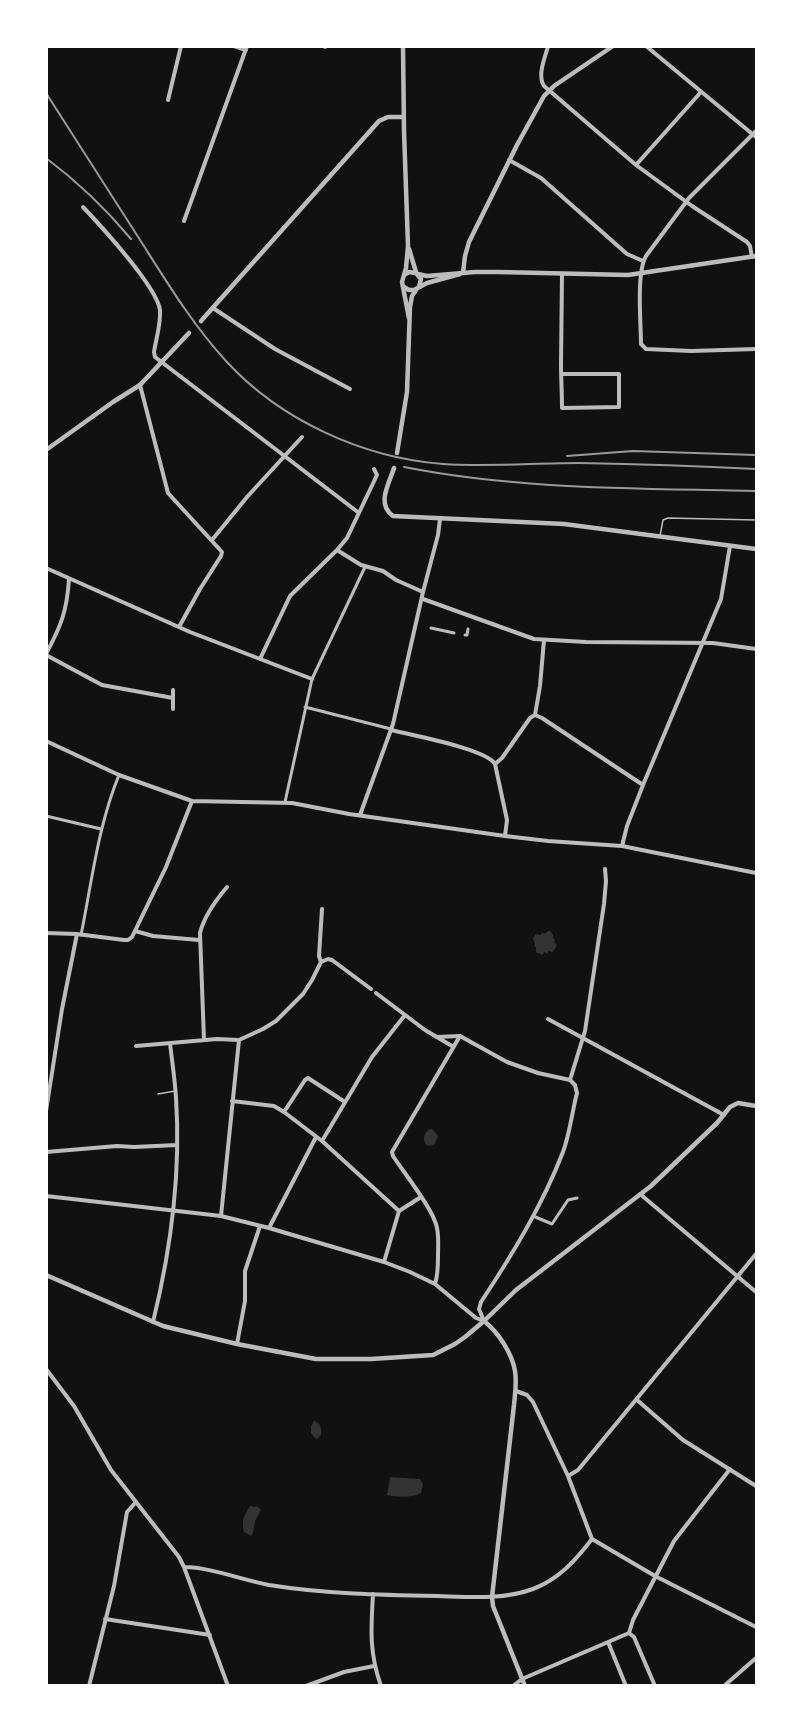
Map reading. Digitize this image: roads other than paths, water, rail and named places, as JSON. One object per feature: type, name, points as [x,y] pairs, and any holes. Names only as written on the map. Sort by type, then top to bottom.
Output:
[{"type":"street","points":[[168,100],[181,46]]},
{"type":"street","points":[[184,221],[247,48],[234,46]]},
{"type":"street","points":[[397,453],[407,392],[410,347],[409,318],[402,280],[406,268],[408,246],[403,46]]},
{"type":"street","points":[[404,275],[409,272],[427,276],[499,272],[618,276],[754,256],[747,242],[686,202],[636,165],[549,91],[541,79],[548,46]]},
{"type":"street","points":[[463,273],[469,242],[539,103],[549,91],[613,46]]},
{"type":"street","points":[[646,46],[755,134],[686,202],[643,261],[641,346],[648,349],[756,349]]},
{"type":"street","points":[[636,165],[701,92]]},
{"type":"street","points":[[201,321],[379,121],[388,117],[404,117]]},
{"type":"street","points":[[509,160],[541,178],[627,254],[643,261]]},
{"type":"street","points":[[83,207],[135,267],[153,294],[160,312],[154,355],[359,513]]},
{"type":"street","points":[[408,246],[421,279],[411,300],[409,318]]},
{"type":"street","points":[[404,286],[409,290],[463,273]]},
{"type":"street","points":[[561,374],[619,374],[619,407],[562,408],[561,374],[562,274]]},
{"type":"street","points":[[213,308],[274,349],[350,389]]},
{"type":"street","points":[[46,450],[140,385],[189,333]]},
{"type":"street","points":[[140,385],[168,493],[222,554],[179,627]]},
{"type":"street","points":[[212,540],[247,497],[302,437]]},
{"type":"street","points":[[394,468],[384,504],[390,514],[400,517],[564,524],[756,549]]},
{"type":"street","points":[[260,659],[290,596],[347,538],[377,475],[374,469]]},
{"type":"street","points":[[360,815],[391,730],[419,625],[423,592],[440,519]]},
{"type":"street","points":[[622,846],[643,785],[722,595],[730,546]]},
{"type":"street","points":[[337,550],[365,567],[383,571],[405,585],[423,592]]},
{"type":"street","points":[[285,802],[312,679],[365,567]]},
{"type":"street","points":[[46,568],[179,627],[312,679]]},
{"type":"street","points":[[69,579],[64,618],[46,654],[102,685],[173,698]]},
{"type":"street","points":[[423,599],[470,618],[527,637],[544,640],[713,643],[756,649]]},
{"type":"street","points":[[430,628],[454,633]]},
{"type":"street","points":[[465,635],[468,629]]},
{"type":"street","points":[[495,764],[503,757],[530,718],[535,715],[544,640]]},
{"type":"street","points":[[173,690],[173,709]]},
{"type":"street","points":[[305,708],[466,749],[490,758],[495,764],[507,820],[506,836]]},
{"type":"street","points":[[535,715],[643,785]]},
{"type":"street","points":[[46,741],[119,775],[192,801],[285,802],[349,814],[506,836],[622,846],[756,873]]},
{"type":"street","points":[[46,1111],[65,993],[101,829],[119,775]]},
{"type":"street","points":[[46,933],[124,940],[132,937],[166,867],[192,801]]},
{"type":"street","points":[[46,816],[101,829]]},
{"type":"street","points":[[570,1080],[583,1038],[600,933],[606,881],[605,869]]},
{"type":"street","points":[[204,1040],[199,940],[205,920],[227,887]]},
{"type":"street","points":[[321,962],[319,956],[322,909]]},
{"type":"street","points":[[135,930],[153,936],[199,940]]},
{"type":"street","points":[[136,1046],[204,1040],[238,1040],[276,1022],[303,994],[321,962],[328,959],[371,989]]},
{"type":"street","points":[[376,993],[452,1046]]},
{"type":"street","points":[[322,1141],[372,1057],[405,1015]]},
{"type":"street","points":[[548,1019],[724,1115]]},
{"type":"street","points":[[436,1037],[459,1035],[507,1062],[538,1073],[570,1080],[575,1084],[576,1093],[563,1151],[516,1248],[481,1302],[479,1310],[484,1321]]},
{"type":"street","points":[[435,1284],[438,1228],[392,1152],[459,1035]]},
{"type":"street","points":[[221,1216],[238,1040]]},
{"type":"street","points":[[153,1322],[167,1260],[174,1210],[177,1145],[176,1091],[170,1043]]},
{"type":"street","points":[[46,1065],[53,1063]]},
{"type":"street","points":[[284,1113],[305,1080],[311,1078],[345,1102]]},
{"type":"street","points":[[232,1101],[274,1106],[322,1141],[399,1211]]},
{"type":"street","points":[[46,1275],[153,1322],[237,1344],[316,1359],[423,1357],[441,1352],[455,1344],[484,1321],[516,1290],[640,1194],[686,1153],[734,1104],[744,1103],[756,1106]]},
{"type":"street","points":[[269,1228],[316,1137]]},
{"type":"street","points":[[46,1152],[117,1146],[177,1145]]},
{"type":"street","points":[[640,1194],[756,1292]]},
{"type":"street","points":[[46,1196],[221,1216],[269,1228],[384,1262],[410,1272],[435,1284],[476,1318],[491,1327],[513,1362],[516,1377],[492,1597],[493,1606],[525,1686]]},
{"type":"street","points":[[384,1262],[399,1211],[421,1197]]},
{"type":"street","points":[[533,1216],[552,1224],[568,1200],[576,1198]]},
{"type":"street","points":[[237,1344],[245,1300],[245,1271],[260,1226]]},
{"type":"street","points":[[568,1476],[578,1470],[756,1254]]},
{"type":"street","points":[[46,1369],[74,1406],[105,1461],[179,1557],[228,1686]]},
{"type":"street","points":[[516,1391],[531,1398],[568,1476],[592,1539],[655,1576],[756,1627]]},
{"type":"street","points":[[637,1400],[683,1440],[756,1486]]},
{"type":"street","points":[[513,1686],[522,1679],[629,1633],[633,1620],[670,1548],[730,1468]]},
{"type":"street","points":[[89,1686],[118,1567],[127,1512],[136,1502]]},
{"type":"street","points":[[184,1567],[312,1591],[492,1597],[521,1593],[545,1584],[560,1575],[592,1539]]},
{"type":"street","points":[[373,1594],[370,1640],[374,1666],[381,1686]]},
{"type":"street","points":[[105,1619],[210,1635]]},
{"type":"street","points":[[629,1633],[634,1637],[655,1686]]},
{"type":"street","points":[[608,1642],[626,1686]]},
{"type":"street","points":[[724,1686],[756,1658]]},
{"type":"street","points":[[306,1686],[344,1672],[374,1666]]},
{"type":"lane","points":[[660,537],[661,522],[668,518],[756,520]]},
{"type":"lane","points":[[158,1094],[176,1091]]},
{"type":"railway","points":[[46,93],[192,319],[226,361],[248,382],[297,418],[353,444],[383,454],[443,464],[579,463],[756,469]]},
{"type":"railway","points":[[46,158],[91,196],[131,239]]},
{"type":"railway","points":[[567,456],[633,451],[756,455]]},
{"type":"railway","points":[[404,467],[448,475],[536,484],[756,491]]}]
